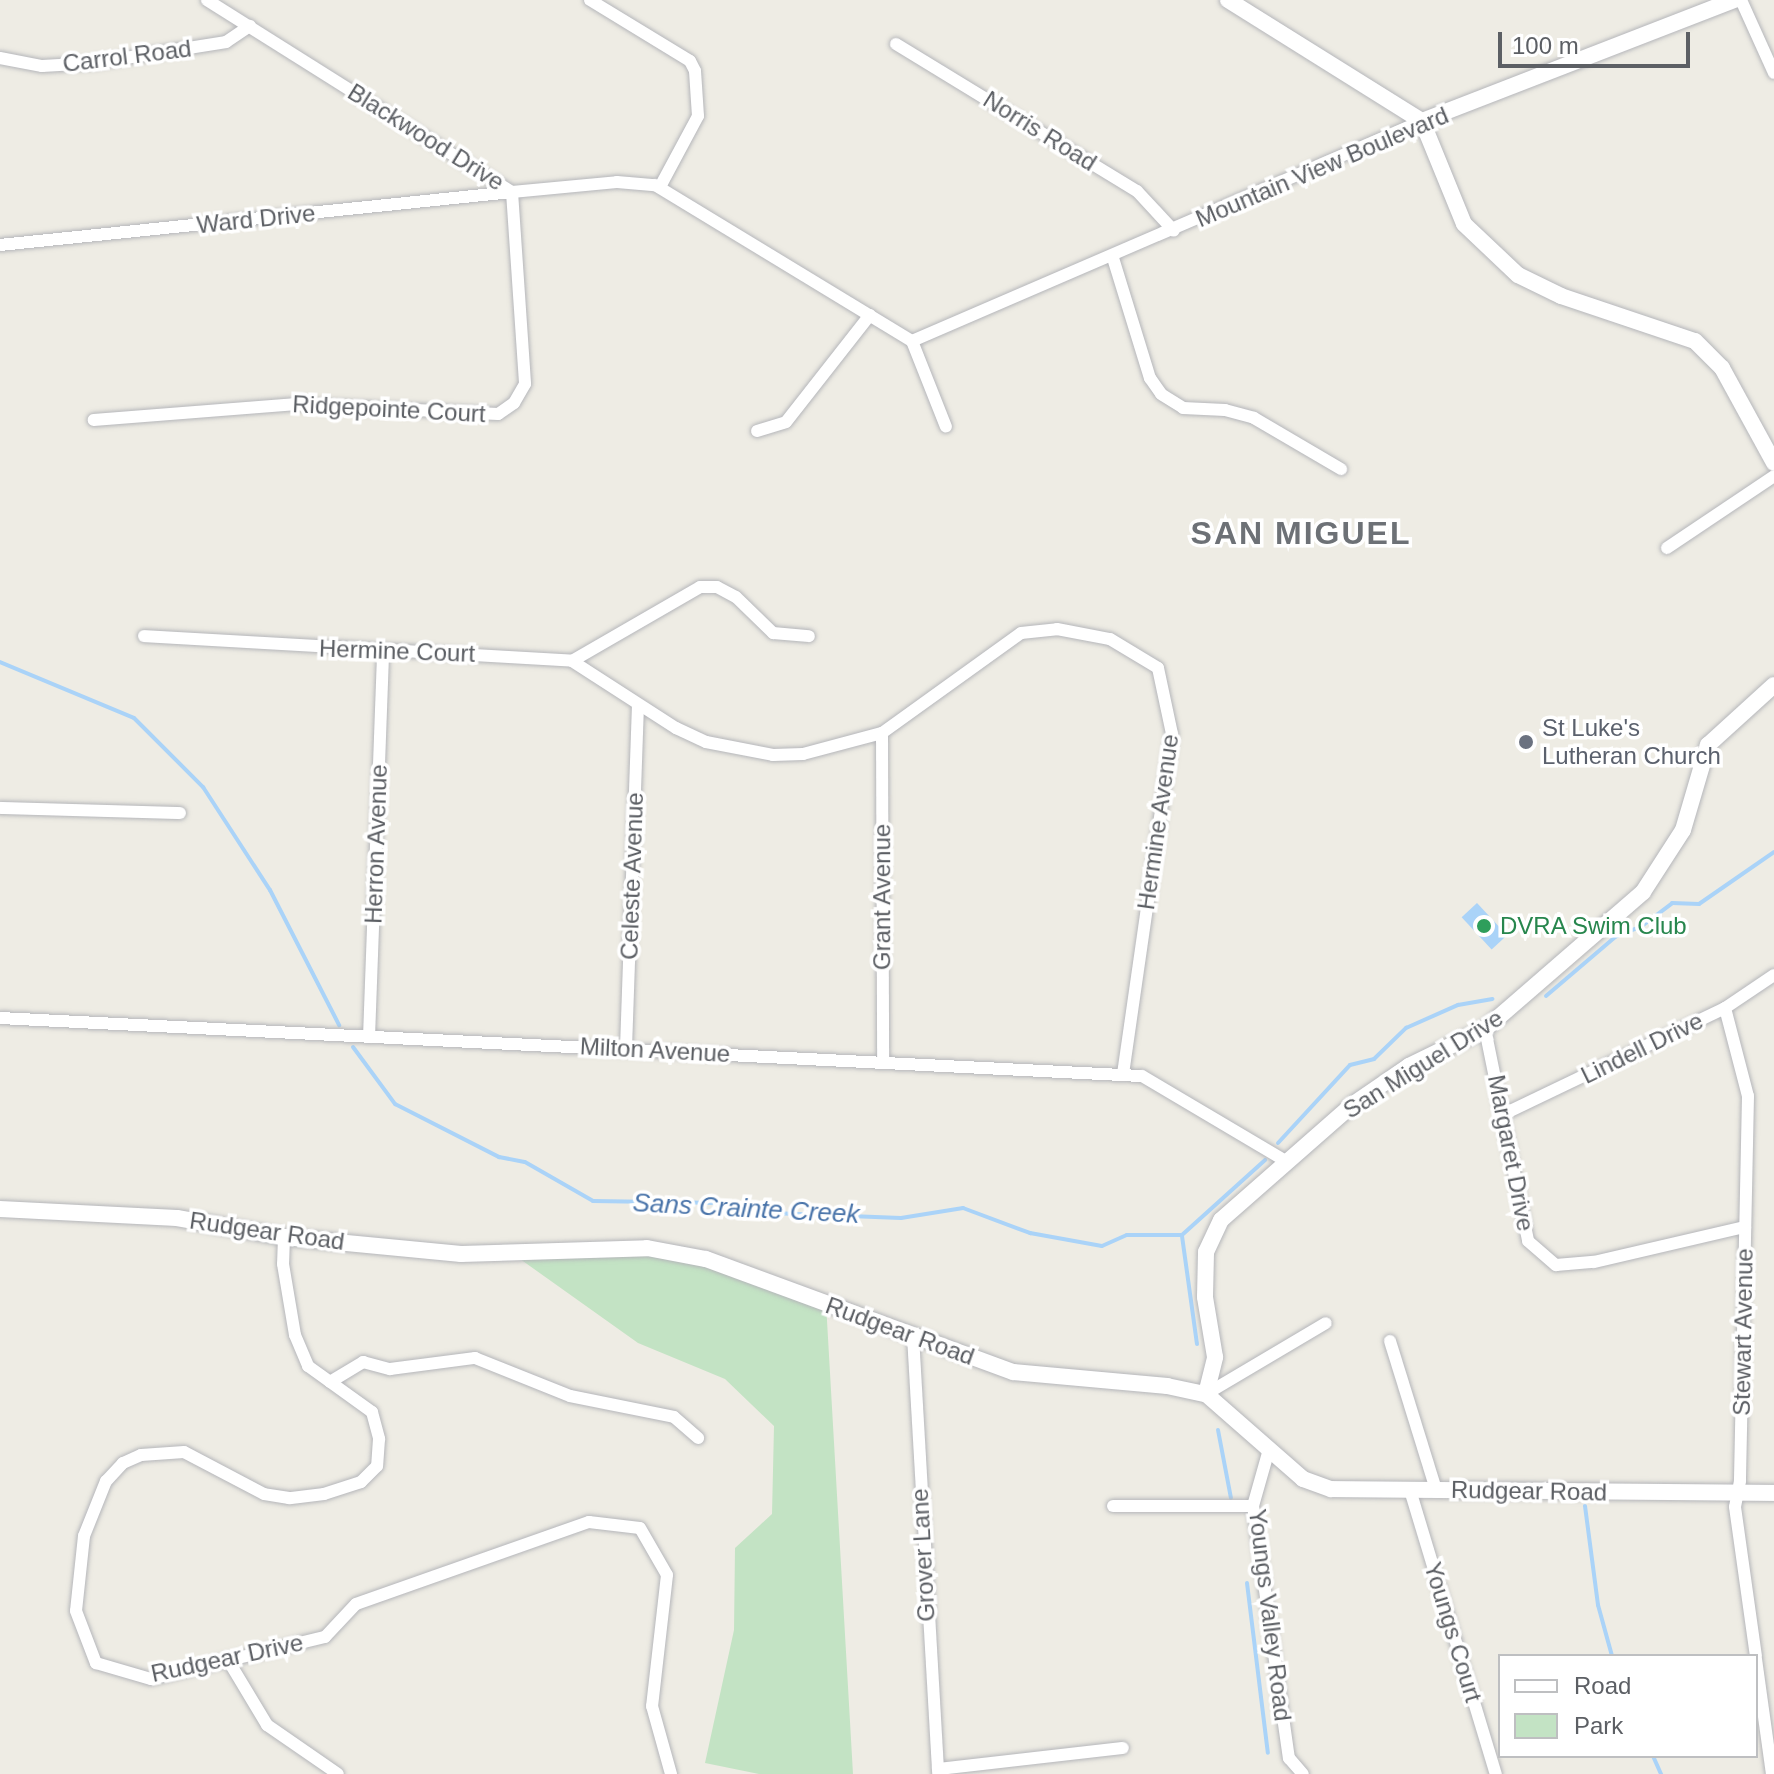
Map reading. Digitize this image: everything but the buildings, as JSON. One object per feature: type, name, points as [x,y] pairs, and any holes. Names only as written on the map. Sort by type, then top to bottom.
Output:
[{"type":"street","name":"Blackwood Drive","points":[[207,0],[512,192],[636,181],[660,187],[912,341]]},
{"type":"street","points":[[590,0],[690,61],[695,71],[698,116],[660,187]]},
{"type":"street","points":[[1228,0],[1422,121],[1453,205],[1479,241],[1518,275],[1545,289],[1695,341],[1722,368],[1774,463]]},
{"type":"street","name":"Mountain View Boulevard","points":[[912,341],[1113,258],[1422,121],[1734,0]]},
{"type":"street","points":[[1741,0],[1774,73]]},
{"type":"street","name":"Carrol Road","points":[[0,58],[42,66],[94,63],[226,42],[250,26]]},
{"type":"street","name":"Norris Road","points":[[896,44],[1137,191],[1174,231]]},
{"type":"street","name":"Ward Drive","points":[[0,245],[512,192]]},
{"type":"street","name":"Ridgepointe Court","points":[[94,420],[297,404],[498,414],[514,403],[525,384],[512,192]]},
{"type":"street","points":[[1113,258],[1150,378],[1161,394],[1183,408],[1225,410],[1254,418],[1341,469]]},
{"type":"street","points":[[757,431],[776,428],[805,403],[870,315]]},
{"type":"street","points":[[912,341],[946,427]]},
{"type":"street","points":[[1667,548],[1774,476]]},
{"type":"street","points":[[638,705],[572,661],[700,587],[717,587],[736,597],[773,633],[809,636]]},
{"type":"street","name":"Hermine Avenue","points":[[638,705],[706,742],[773,755],[803,754],[882,733],[1005,640],[1029,631],[1093,634],[1158,668],[1172,714],[1172,751],[1123,1073]]},
{"type":"street","name":"Hermine Court","points":[[144,636],[572,661]]},
{"type":"street","name":"Herron Avenue","points":[[369,1037],[383,651]]},
{"type":"street","name":"San Miguel Drive","points":[[1206,1394],[1215,1357],[1205,1297],[1209,1243],[1221,1220],[1286,1161],[1382,1083],[1485,1029],[1643,892],[1683,830],[1708,745],[1774,685]]},
{"type":"street","name":"Celeste Avenue","points":[[626,1048],[638,705]]},
{"type":"street","name":"Grant Avenue","points":[[882,733],[883,1061]]},
{"type":"street","points":[[0,808],[180,813]]},
{"type":"street","name":"Lindell Drive","points":[[1506,1113],[1725,1008],[1774,975]]},
{"type":"street","name":"Stewart Avenue","points":[[1725,1008],[1748,1096],[1738,1493],[1735,1507],[1755,1654]]},
{"type":"street","name":"Milton Avenue","points":[[0,1018],[1123,1073],[1142,1076],[1176,1091],[1286,1161]]},
{"type":"street","name":"Margaret Drive","points":[[1485,1029],[1506,1113],[1528,1241],[1556,1265],[1594,1262],[1745,1227]]},
{"type":"street","name":"Rudgear Road","points":[[0,1209],[177,1218],[284,1237],[461,1254],[647,1248],[706,1259],[1013,1372],[1167,1386],[1206,1394],[1268,1453],[1303,1479],[1331,1489],[1774,1493]]},
{"type":"street","name":"Rudgear Drive","points":[[284,1237],[283,1264],[295,1335],[308,1366],[372,1412],[379,1439],[377,1466],[361,1482],[324,1494],[289,1498],[264,1494],[184,1452],[141,1455],[106,1481],[84,1536],[76,1611],[96,1663],[151,1679],[325,1637],[356,1604],[589,1522],[640,1528],[667,1575],[652,1706],[671,1774]]},
{"type":"street","points":[[1206,1394],[1326,1323]]},
{"type":"street","name":"Grover Lane","points":[[913,1336],[938,1772]]},
{"type":"street","points":[[1390,1341],[1436,1490]]},
{"type":"street","points":[[330,1382],[363,1362],[390,1369],[475,1358],[570,1396],[674,1417],[698,1438]]},
{"type":"street","name":"Youngs Valley Road","points":[[1268,1453],[1253,1506],[1289,1758],[1303,1774]]},
{"type":"street","name":"Youngs Court","points":[[1410,1490],[1496,1774]]},
{"type":"street","points":[[1113,1506],[1253,1506]]},
{"type":"street","points":[[228,1660],[267,1725],[338,1774]]},
{"type":"street","name":"Stewart Avenue","points":[[1758,1672],[1772,1774]]},
{"type":"street","points":[[938,1772],[1123,1748]]},
{"type":"green space","points":[[647,1248],[826,1303],[853,1774],[759,1774],[705,1763],[734,1630],[735,1548],[772,1514],[774,1426],[725,1379],[638,1343],[513,1254]]},
{"type":"water","name":"DVRA Swim Club","points":[[1477,903],[1507,935],[1492,950],[1462,917]]},
{"type":"waterway","name":"Sans Crainte Creek","points":[[0,662],[134,718],[203,787],[270,890],[339,1025]]},
{"type":"waterway","name":"Sans Crainte Creek","points":[[1546,996],[1615,937],[1642,926],[1672,903],[1699,904],[1774,852]]},
{"type":"waterway","name":"Sans Crainte Creek","points":[[1278,1143],[1350,1065],[1374,1059],[1406,1028],[1458,1005],[1492,999]]},
{"type":"waterway","name":"Sans Crainte Creek","points":[[353,1047],[395,1104],[499,1157],[525,1162],[593,1201],[720,1203],[772,1213],[901,1218],[963,1208],[1030,1233],[1102,1246],[1127,1235],[1182,1235],[1265,1160]]},
{"type":"waterway","name":"Sans Crainte Creek","points":[[1182,1236],[1197,1344]]},
{"type":"waterway","name":"Sans Crainte Creek","points":[[1218,1430],[1231,1498]]},
{"type":"waterway","points":[[1585,1506],[1598,1605],[1611,1654]]},
{"type":"waterway","name":"Sans Crainte Creek","points":[[1247,1583],[1268,1753]]},
{"type":"waterway","points":[[1654,1758],[1661,1774]]},
{"type":"place","name":"St Luke's Lutheran Church","points":[[1526,742]]},
{"type":"place","name":"DVRA Swim Club","points":[[1484,926]]},
{"type":"district","name":"SAN MIGUEL","points":[[1301,533]]}]
